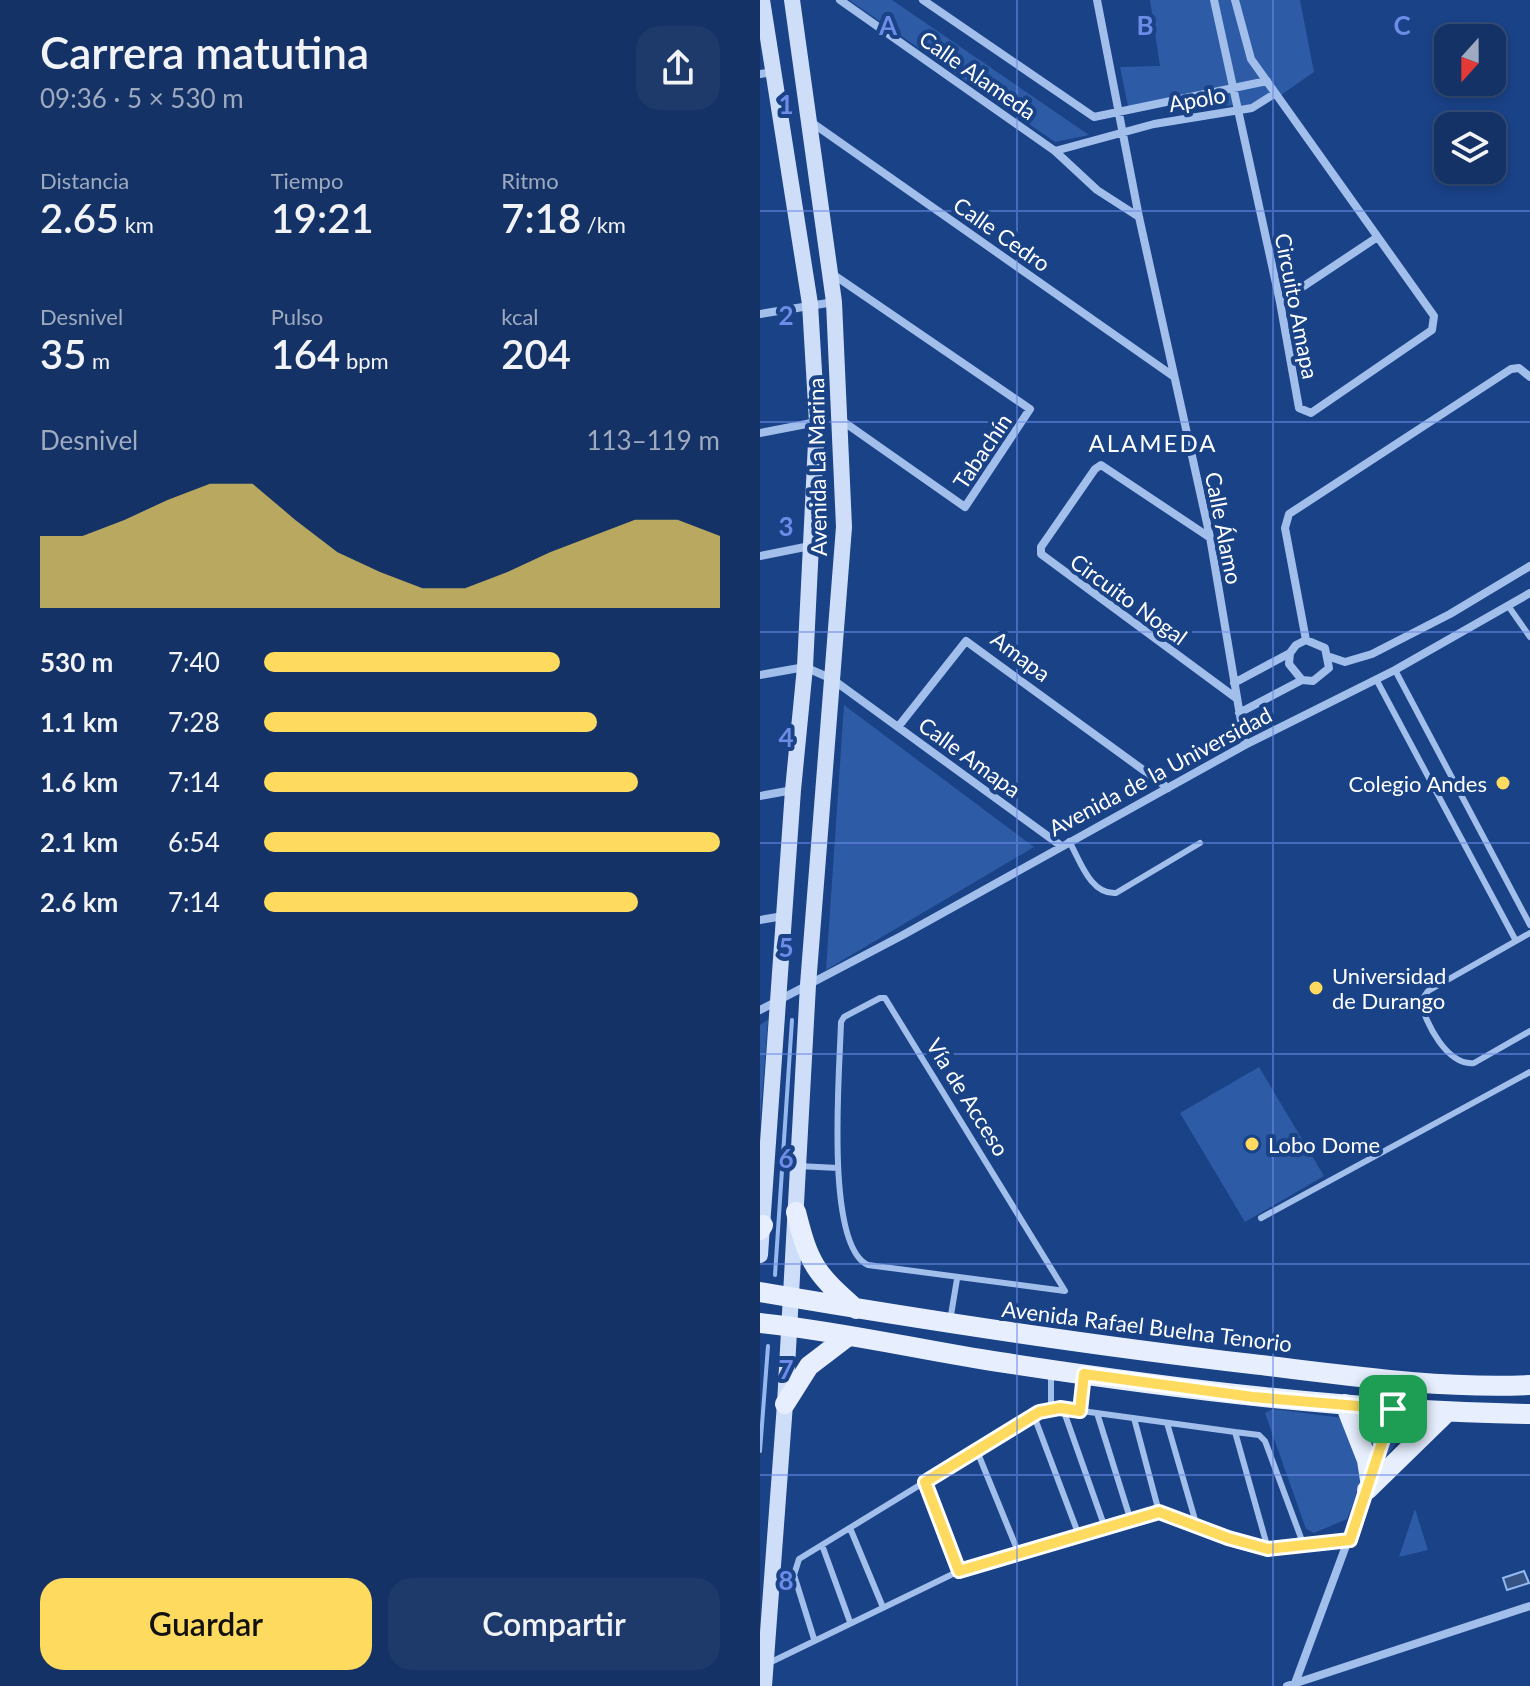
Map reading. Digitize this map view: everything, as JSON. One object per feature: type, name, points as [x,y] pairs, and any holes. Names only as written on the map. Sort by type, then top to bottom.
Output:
[{"type":"main road","name":"Avenida La Marina","points":[[760,1255],[783,916],[805,667],[817,422],[810,304],[767,73],[762,0]]},
{"type":"main road","name":"Avenida La Marina","points":[[764,1686],[792,1297],[808,985],[844,527],[834,302],[792,0]]},
{"type":"main road","points":[[796,1212],[806,1253],[816,1272],[856,1309]]},
{"type":"main road","name":"Avenida Rafael Buelna Tenorio","points":[[760,1292],[949,1325],[1400,1382],[1530,1385]]},
{"type":"main road","points":[[760,1323],[1253,1397],[1393,1409],[1530,1414]]},
{"type":"main road","points":[[785,1404],[809,1366],[847,1337]]},
{"type":"main road","points":[[1393,1409],[1400,1382]]},
{"type":"main road","points":[[1345,1404],[1367,1460],[1368,1485]]},
{"type":"main road","points":[[1368,1485],[1447,1412]]},
{"type":"street","name":"Calle Alameda","points":[[840,0],[1055,151],[1097,190],[1139,217]]},
{"type":"street","name":"Apolo","points":[[923,0],[1092,116],[1267,81]]},
{"type":"street","points":[[1097,0],[1118,111]]},
{"type":"street","name":"Circuito Amapa","points":[[1214,0],[1280,302],[1299,408],[1311,413],[1432,330],[1434,316],[1251,59],[1235,0]]},
{"type":"street","name":"Apolo","points":[[1055,151],[1122,132],[1252,108],[1274,94]]},
{"type":"street","name":"Calle Álamo","points":[[1118,111],[1210,537],[1245,745]]},
{"type":"street","name":"Calle Cedro","points":[[810,121],[1174,376]]},
{"type":"street","points":[[1280,302],[1376,238]]},
{"type":"street","name":"Tabachín","points":[[830,272],[1030,409],[967,506],[962,507],[841,420]]},
{"type":"street","points":[[760,314],[834,302]]},
{"type":"street","points":[[1306,640],[1285,528],[1289,514],[1511,369],[1519,368],[1530,377]]},
{"type":"street","points":[[760,433],[817,422]]},
{"type":"street","name":"Circuito Nogal","points":[[1210,537],[1101,465],[1095,469],[1050,534],[1041,554],[1237,698]]},
{"type":"street","points":[[760,556],[812,546]]},
{"type":"street","points":[[1330,657],[1345,662],[1372,654],[1450,614],[1530,566]]},
{"type":"street","name":"Avenida de la Universidad","points":[[808,985],[1245,745],[1395,670],[1530,593]]},
{"type":"street","points":[[1234,683],[1290,653],[1296,645],[1306,640],[1325,648],[1330,657],[1329,668],[1322,677],[1313,681],[1302,680],[1239,713]]},
{"type":"street","name":"Amapa","points":[[898,727],[960,645],[966,641],[972,642],[1168,788]]},
{"type":"street","points":[[1290,653],[1289,664],[1302,680]]},
{"type":"street","points":[[760,675],[805,667],[832,679],[898,727]]},
{"type":"street","name":"Calle Amapa","points":[[898,727],[1060,845]]},
{"type":"street","points":[[760,796],[793,790]]},
{"type":"street","points":[[760,920],[783,916]]},
{"type":"street","points":[[760,1010],[808,985]]},
{"type":"street","points":[[1292,1685],[1350,1540],[1393,1409]]},
{"type":"street","points":[[1292,1685],[1530,1606]]},
{"type":"lane","points":[[1509,607],[1530,637]]},
{"type":"lane","points":[[1395,670],[1530,925]]},
{"type":"lane","points":[[1376,679],[1516,941]]},
{"type":"lane","points":[[1069,841],[1093,883],[1107,894],[1116,893],[1200,843]]},
{"type":"lane","points":[[1530,933],[1428,991],[1421,1001],[1450,1057],[1466,1064],[1474,1063],[1530,1031]]},
{"type":"lane","name":"Vía de Acceso","points":[[883,997],[1066,1287],[1062,1292],[957,1279],[860,1262],[844,1223],[838,1168],[841,1022],[844,1017],[883,997]]},
{"type":"lane","points":[[1261,1218],[1530,1072]]},
{"type":"lane","points":[[798,1166],[838,1168]]},
{"type":"lane","points":[[949,1325],[957,1279]]},
{"type":"lane","points":[[1051,1369],[1051,1409]]},
{"type":"lane","points":[[1080,1411],[1084,1374]]},
{"type":"lane","points":[[814,1639],[794,1567],[799,1559],[1034,1416],[1051,1409],[1259,1435],[1265,1441],[1304,1546]]},
{"type":"lane","points":[[1063,1409],[1104,1525]]},
{"type":"lane","points":[[1097,1413],[1130,1518]]},
{"type":"lane","points":[[1034,1416],[1078,1533]]},
{"type":"lane","points":[[1134,1418],[1159,1512]]},
{"type":"lane","points":[[1167,1423],[1196,1524]]},
{"type":"lane","points":[[1235,1432],[1268,1549]]},
{"type":"lane","points":[[977,1451],[1019,1554]]},
{"type":"lane","points":[[925,1482],[959,1571]]},
{"type":"lane","points":[[766,1664],[882,1605],[959,1571],[1130,1518],[1159,1512],[1228,1538],[1268,1549],[1350,1540]]},
{"type":"lane","points":[[850,1528],[882,1605]]},
{"type":"lane","points":[[822,1545],[850,1622]]},
{"type":"shaded area","points":[[849,0],[892,0],[1089,135],[1055,142]]},
{"type":"shaded area","points":[[1150,0],[1300,0],[1314,72],[1281,95],[1251,105],[1213,106],[1188,99],[1128,106],[1120,67],[1160,66]]},
{"type":"shaded area","points":[[844,705],[1034,847],[826,970]]},
{"type":"shaded area","points":[[768,1020],[760,1123],[760,1025]]},
{"type":"shaded area","name":"Lobo Dome","points":[[1259,1067],[1324,1176],[1245,1222],[1180,1113]]},
{"type":"shaded area","points":[[1273,1409],[1343,1418],[1364,1478],[1347,1519],[1314,1533],[1306,1529],[1265,1413]]},
{"type":"shaded area","points":[[1365,1420],[1383,1421],[1372,1450],[1364,1424]]},
{"type":"shaded area","points":[[1398,1421],[1405,1423],[1407,1428],[1383,1461],[1381,1460]]},
{"type":"shaded area","points":[[1415,1509],[1428,1550],[1399,1557]]},
{"type":"shaded area","points":[[1524,1571],[1529,1583],[1507,1590],[1503,1578]]},
{"type":"waterway","points":[[775,1275],[792,1020]]},
{"type":"waterway","points":[[760,1451],[768,1346]]},
{"type":"place","name":"Colegio Andes","points":[[1503,783]]},
{"type":"place","name":"Universidad de Durango","points":[[1316,988]]},
{"type":"place","name":"Lobo Dome","points":[[1252,1144]]},
{"type":"district","name":"ALAMEDA","points":[[1153,442]]},
{"type":"route","points":[[1084,1374],[1253,1397],[1393,1409],[1350,1540],[1268,1549],[1228,1538],[1159,1512],[1104,1525],[959,1571],[925,1482],[1039,1412],[1060,1408],[1080,1411],[1084,1374]]}]
